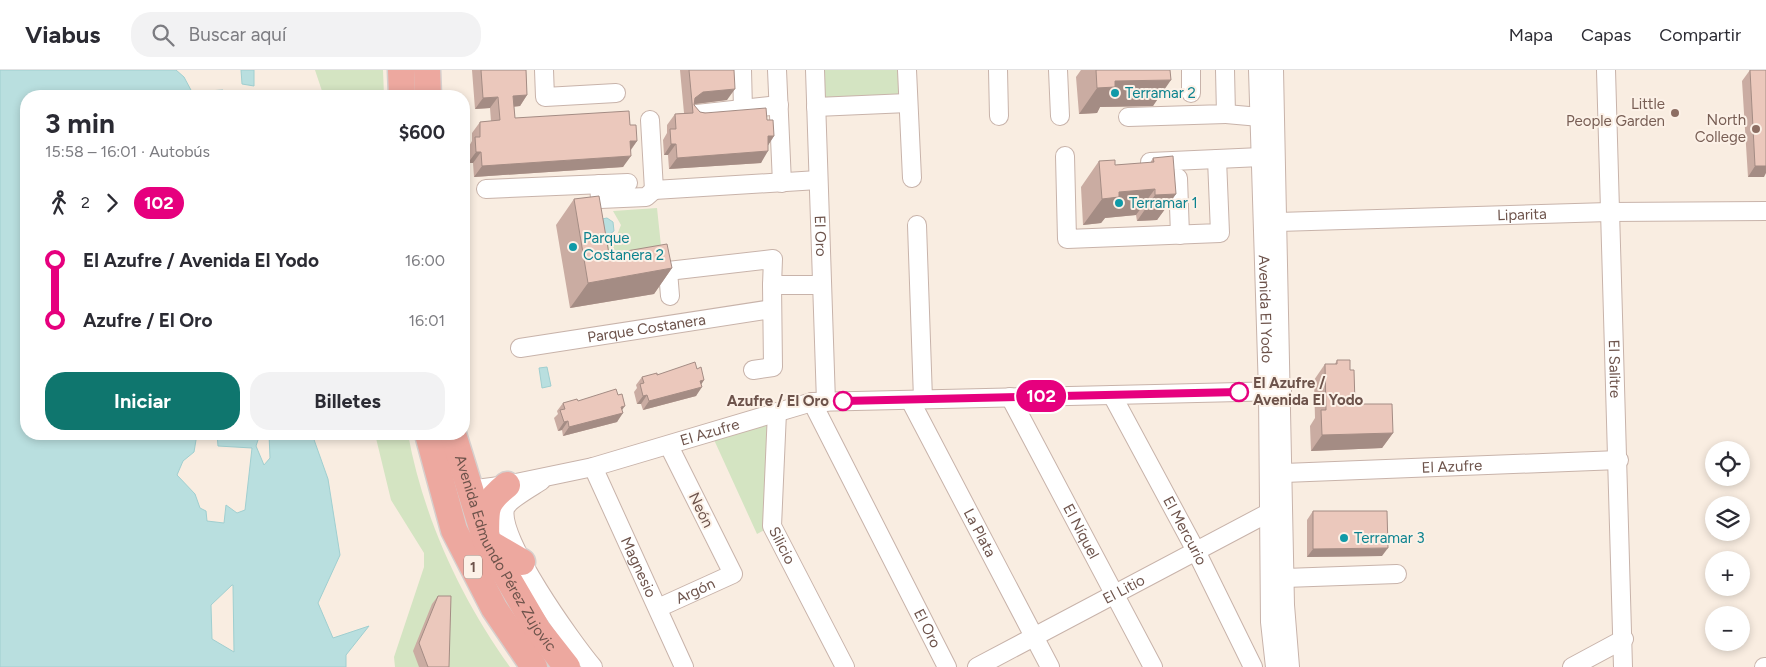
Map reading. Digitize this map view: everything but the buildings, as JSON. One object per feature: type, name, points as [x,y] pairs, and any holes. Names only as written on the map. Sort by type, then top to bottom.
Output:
[{"type":"highway","points":[[401,70],[402,90]]},
{"type":"highway","points":[[427,70],[428,90]]},
{"type":"highway","name":"Avenida Edmundo Pérez Zujovic","points":[[455,440],[486,541],[538,630],[567,667]]},
{"type":"highway","points":[[430,445],[452,481],[458,486],[470,490]]},
{"type":"highway","name":"Avenida Edmundo Pérez Zujovic","points":[[430,445],[454,530],[494,608],[534,667]]},
{"type":"highway","points":[[507,485],[491,498],[487,511],[486,541],[522,562]]},
{"type":"street","points":[[544,70],[545,97],[616,93]]},
{"type":"street","points":[[742,70],[744,109]]},
{"type":"street","points":[[777,70],[782,183]]},
{"type":"street","name":"El Oro","points":[[816,70],[822,285],[819,402],[947,667]]},
{"type":"street","points":[[907,70],[912,178]]},
{"type":"street","points":[[998,70],[999,116]]},
{"type":"street","points":[[1058,70],[1060,116]]},
{"type":"street","points":[[1191,70],[1191,93]]},
{"type":"street","points":[[1225,70],[1226,114]]},
{"type":"street","name":"Avenida El Yodo","points":[[1258,70],[1261,157],[1275,391],[1284,473],[1286,628],[1290,667]]},
{"type":"street","name":"Avenida El Yodo","points":[[1274,70],[1278,222],[1275,391],[1270,512],[1270,622],[1275,667]]},
{"type":"street","name":"El Salitre","points":[[1606,70],[1609,212],[1619,460],[1624,639],[1623,667]]},
{"type":"street","points":[[816,107],[908,103]]},
{"type":"street","points":[[697,114],[779,105]]},
{"type":"street","points":[[1128,117],[1226,114],[1260,117]]},
{"type":"street","points":[[650,120],[654,190]]},
{"type":"street","points":[[1065,156],[1067,239],[1220,233],[1217,159]]},
{"type":"street","points":[[1150,162],[1261,157]]},
{"type":"street","points":[[1178,178],[1180,235]]},
{"type":"street","points":[[599,184],[600,199],[646,197],[654,190],[818,180]]},
{"type":"street","points":[[486,188],[628,183]]},
{"type":"street","name":"Liparita","points":[[1278,222],[1609,212],[1766,212]]},
{"type":"street","points":[[917,399],[918,225]]},
{"type":"street","name":"Parque Costanera","points":[[670,296],[668,271],[773,259],[773,367],[753,370]]},
{"type":"street","points":[[772,285],[822,285]]},
{"type":"street","name":"Parque Costanera","points":[[520,348],[772,309]]},
{"type":"street","name":"El Azufre","points":[[470,490],[507,485],[593,467],[669,446],[710,431],[819,402],[1275,391]]},
{"type":"street","name":"El Mercurio","points":[[1112,395],[1196,551],[1253,667]]},
{"type":"street","name":"El Níquel","points":[[1010,397],[1153,667]]},
{"type":"street","name":"La Plata","points":[[917,399],[1050,667]]},
{"type":"street","name":"Silicio","points":[[777,412],[772,526],[844,667]]},
{"type":"street","name":"Neón","points":[[669,446],[733,574]]},
{"type":"street","name":"El Azufre","points":[[1284,473],[1619,460]]},
{"type":"street","name":"Magnesio","points":[[593,467],[684,667]]},
{"type":"street","name":"Avenida Edmundo Pérez Zujovic","points":[[545,477],[510,501],[506,508],[508,534],[522,562],[581,653],[593,667]]},
{"type":"street","name":"El Litio","points":[[977,667],[1270,512]]},
{"type":"street","name":"Argón","points":[[658,608],[733,574]]},
{"type":"street","points":[[1285,578],[1397,574]]},
{"type":"street","points":[[1572,667],[1624,639]]},
{"type":"green space","points":[[315,70],[383,70],[384,90],[322,90]]},
{"type":"green space","points":[[823,70],[899,70],[900,96],[824,99]]},
{"type":"green space","points":[[657,208],[661,246],[571,262],[599,243],[617,235],[621,225],[613,211]]},
{"type":"green space","points":[[777,412],[772,526],[757,534],[710,431]]},
{"type":"green space","points":[[376,440],[409,440],[423,496],[446,556],[476,614],[510,667],[395,667],[394,657],[424,567],[424,553],[391,500]]},
{"type":"water","points":[[0,70],[176,70],[184,77],[191,90],[20,90],[20,440],[196,440],[194,452],[183,461],[177,475],[195,494],[200,508],[206,511],[207,521],[224,523],[226,505],[237,513],[245,510],[252,448],[218,446],[218,440],[258,440],[256,446],[264,465],[270,458],[269,440],[314,440],[328,479],[340,555],[318,603],[333,638],[369,626],[346,655],[346,667],[0,667]],"holes":[[[232,585],[234,652],[212,639],[211,605]]]},
{"type":"water","points":[[241,70],[254,70],[254,86],[242,84]]},
{"type":"water","points":[[607,218],[613,222],[614,231],[605,238],[597,220]]},
{"type":"water","points":[[547,367],[551,386],[542,388],[539,368]]},
{"type":"bus line","name":"102","points":[[843,401],[1239,392]]},
{"type":"place","name":"Terramar 2","points":[[1115,93]]},
{"type":"place","name":"Little People Garden","points":[[1675,113]]},
{"type":"place","name":"North College","points":[[1756,129]]},
{"type":"place","name":"Terramar 1","points":[[1119,203]]},
{"type":"place","name":"Parque Costanera 2","points":[[573,247]]},
{"type":"place","name":"El Azufre / Avenida El Yodo","points":[[1239,392]]},
{"type":"place","name":"Azufre / El Oro","points":[[843,401]]},
{"type":"place","name":"Terramar 3","points":[[1344,538]]}]
